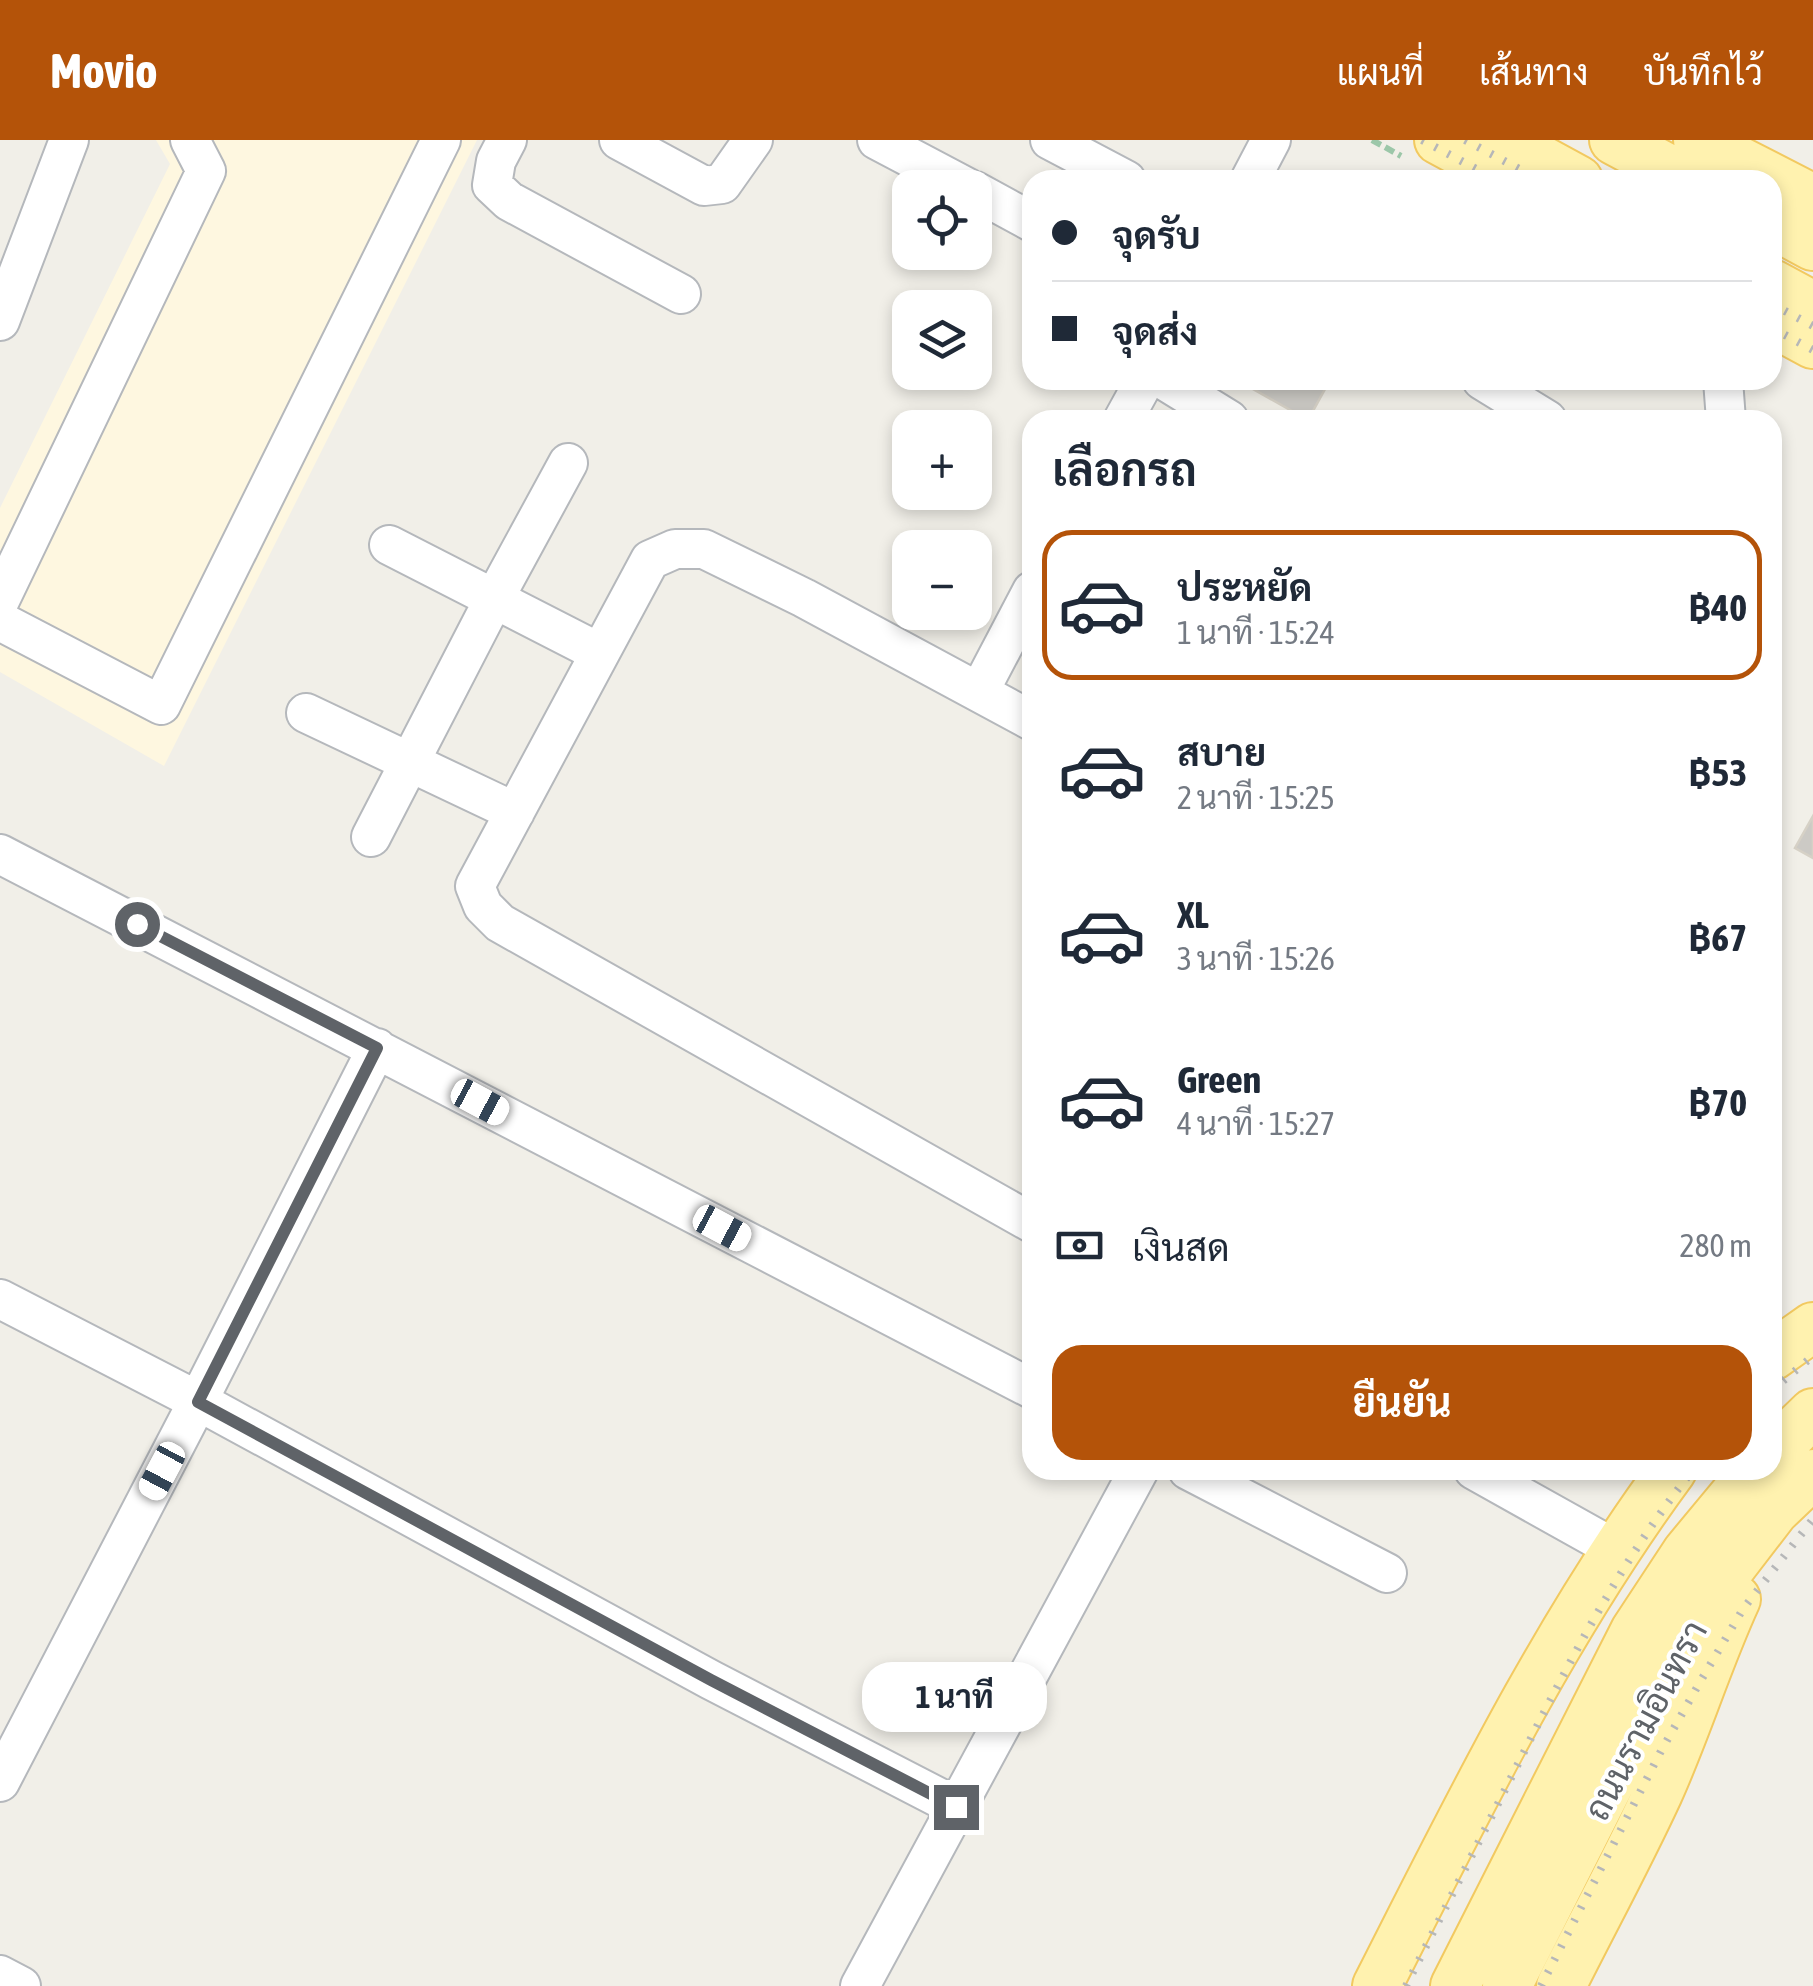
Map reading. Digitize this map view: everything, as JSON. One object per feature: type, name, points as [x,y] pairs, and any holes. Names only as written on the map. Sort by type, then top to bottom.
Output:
[{"type":"main road","points":[[1439,140],[1494,170]]},
{"type":"main road","points":[[1504,140],[1560,170]]},
{"type":"main road","points":[[1614,140],[1670,170]]},
{"type":"main road","points":[[1698,140],[1756,170]]},
{"type":"main road","points":[[1782,183],[1813,199]]},
{"type":"main road","points":[[1782,229],[1813,246]]},
{"type":"main road","points":[[1782,289],[1813,306]]},
{"type":"main road","points":[[1782,327],[1813,344]]},
{"type":"main road","points":[[1782,1349],[1813,1326]]},
{"type":"main road","points":[[1782,1443],[1813,1413]]},
{"type":"main road","name":"ถนนรามอินทรา","points":[[1507,1986],[1677,1650],[1724,1576],[1774,1511],[1813,1474]]},
{"type":"main road","points":[[1378,1986],[1528,1695],[1665,1480]]},
{"type":"main road","name":"ถนนรามอินทรา","points":[[1455,1986],[1635,1631],[1687,1552],[1747,1480]]},
{"type":"main road","name":"ถนนรามอินทรา","points":[[1561,1986],[1658,1794],[1745,1580],[1772,1537],[1813,1490]]},
{"type":"street","points":[[0,321],[69,140]]},
{"type":"street","points":[[0,600],[206,171],[190,140]]},
{"type":"street","points":[[0,621],[161,705],[442,140]]},
{"type":"street","points":[[507,140],[496,161],[492,184],[509,201],[681,294]]},
{"type":"street","points":[[620,140],[704,186],[722,184],[753,140]]},
{"type":"street","points":[[1050,140],[1107,170]]},
{"type":"street","points":[[1255,170],[1271,140]]},
{"type":"street","points":[[902,146],[940,170]]},
{"type":"street","points":[[992,200],[1022,217]]},
{"type":"street","points":[[1180,390],[1213,410]]},
{"type":"street","points":[[1498,390],[1531,410]]},
{"type":"street","points":[[371,836],[568,463]]},
{"type":"street","points":[[389,545],[600,653]]},
{"type":"street","points":[[1022,716],[704,549],[675,548],[650,560],[476,886],[482,906],[500,924],[1022,1217]]},
{"type":"street","points":[[979,692],[1022,611]]},
{"type":"street","points":[[306,714],[515,812]]},
{"type":"street","points":[[0,854],[1022,1384]]},
{"type":"street","points":[[0,1782],[377,1048]]},
{"type":"street","points":[[0,1299],[956,1807]]},
{"type":"street","points":[[860,1986],[1134,1480]]},
{"type":"street","points":[[1207,1480],[1387,1573]]},
{"type":"street","points":[[1492,1480],[1617,1550]]},
{"type":"street","points":[[0,1975],[21,1986]]},
{"type":"shaded area","points":[[156,140],[477,140],[164,766],[0,672],[0,508],[170,164]]},
{"type":"building","points":[[1255,390],[1324,390],[1314,410],[1290,410]]},
{"type":"building","points":[[1813,816],[1813,858],[1795,848]]},
{"type":"railway","points":[[1422,140],[1478,170]]},
{"type":"railway","points":[[1465,140],[1521,170]]},
{"type":"railway","points":[[1782,309],[1813,326]]},
{"type":"railway","points":[[1782,333],[1813,350]]},
{"type":"railway","points":[[1782,1382],[1813,1356]]},
{"type":"railway","points":[[1406,1986],[1583,1638],[1645,1535],[1685,1480]]},
{"type":"railway","points":[[1541,1986],[1700,1682],[1743,1609],[1813,1519]]},
{"type":"route","points":[[137,924],[377,1048],[198,1402],[711,1680],[956,1807]]}]
